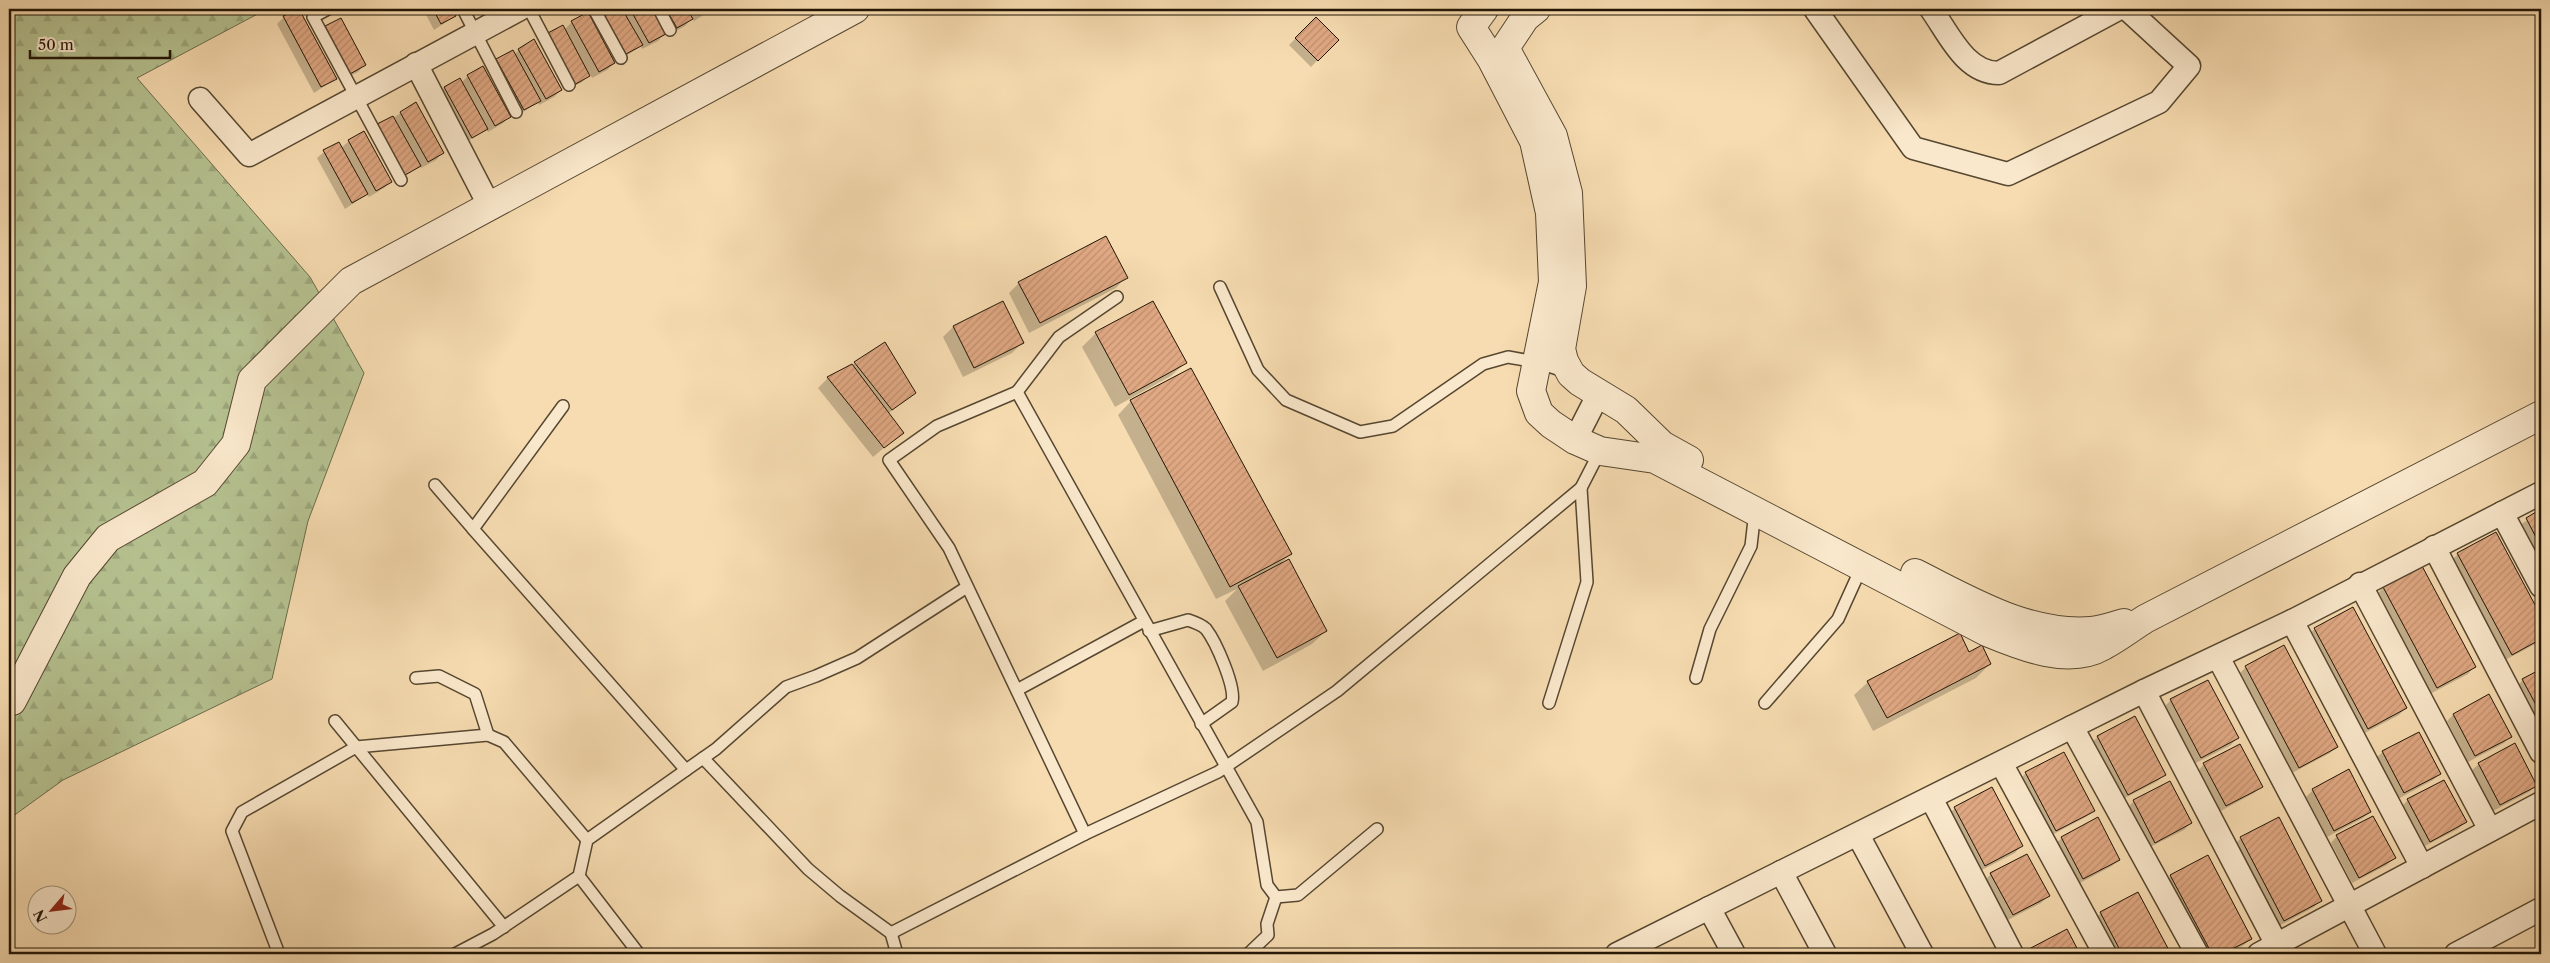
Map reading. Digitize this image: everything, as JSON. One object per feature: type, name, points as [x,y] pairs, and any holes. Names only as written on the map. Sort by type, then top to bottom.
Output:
[{"type":"street","points":[[200,99],[249,155],[520,9]]},
{"type":"street","points":[[9,701],[12,701],[77,576],[108,538],[205,483],[236,444],[252,380],[351,281],[855,9]]},
{"type":"street","points":[[1484,9],[1471,27],[1492,60],[1534,141],[1550,213],[1553,282],[1531,391],[1538,412],[1550,424],[1575,440],[1600,451],[1655,460],[1755,511],[1992,611],[2027,624],[2060,630],[2091,631],[2145,618],[2541,415]]},
{"type":"street","points":[[1536,9],[1525,18],[1505,48],[1553,136],[1568,193],[1572,286],[1561,349],[1564,361],[1571,374],[1626,410],[1662,445],[1865,558]]},
{"type":"street","points":[[1815,9],[1913,148],[2008,174],[2159,102],[2188,66],[2127,9]]},
{"type":"street","points":[[1931,9],[1968,62],[1985,73],[1999,73],[2118,9]]},
{"type":"street","points":[[416,64],[490,207]]},
{"type":"street","points":[[1575,440],[1599,394]]},
{"type":"street","points":[[1628,456],[1640,424]]},
{"type":"street","points":[[1617,954],[1641,949],[1709,908],[1780,872],[1858,835],[2144,691],[2218,658],[2541,493]]},
{"type":"street","points":[[2502,513],[2541,586]]},
{"type":"street","points":[[2434,547],[2541,752]]},
{"type":"street","points":[[2360,584],[2490,830]]},
{"type":"street","points":[[2292,621],[2422,867]]},
{"type":"street","points":[[2218,658],[2374,954]]},
{"type":"street","points":[[2144,691],[2268,949],[2541,803]]},
{"type":"street","points":[[2072,727],[2197,954]]},
{"type":"street","points":[[2001,763],[2105,954]]},
{"type":"street","points":[[1931,798],[2012,954]]},
{"type":"street","points":[[1858,835],[1922,954]]},
{"type":"street","points":[[1780,872],[1825,954]]},
{"type":"street","points":[[1709,908],[1734,954]]},
{"type":"street","points":[[2466,952],[2541,911]]},
{"type":"lane","points":[[328,9],[313,17],[400,180]]},
{"type":"lane","points":[[463,9],[516,112]]},
{"type":"lane","points":[[529,9],[569,86]]},
{"type":"lane","points":[[594,9],[621,58]]},
{"type":"lane","points":[[659,9],[670,30]]},
{"type":"lane","points":[[1220,287],[1258,370],[1286,400],[1360,432],[1393,426],[1484,364],[1508,357],[1536,362],[1571,374]]},
{"type":"lane","points":[[1085,834],[949,548],[889,460],[937,426],[1017,392],[1059,337],[1117,297]]},
{"type":"lane","points":[[1017,392],[1257,822],[1267,885],[1276,897]]},
{"type":"lane","points":[[473,529],[562,406]]},
{"type":"lane","points":[[892,933],[1085,834],[1225,767],[1337,690],[1581,488],[1600,451]]},
{"type":"lane","points":[[435,485],[686,770]]},
{"type":"lane","points":[[1549,703],[1587,582],[1581,488]]},
{"type":"lane","points":[[1696,678],[1710,629],[1751,546],[1755,511]]},
{"type":"lane","points":[[1765,703],[1838,619],[1865,558]]},
{"type":"lane","points":[[455,954],[504,927],[579,876],[587,840],[703,758],[786,687],[857,658],[967,587]]},
{"type":"lane","points":[[1017,690],[1147,626],[1188,620],[1205,629],[1232,684],[1234,696],[1232,702],[1201,724]]},
{"type":"lane","points":[[416,678],[439,676],[475,694],[488,735]]},
{"type":"lane","points":[[335,721],[504,927]]},
{"type":"lane","points":[[279,954],[232,831],[242,812],[356,747],[488,735],[504,742],[587,840]]},
{"type":"lane","points":[[703,758],[808,869],[840,896],[892,933],[897,954]]},
{"type":"lane","points":[[1276,897],[1298,895],[1377,828]]},
{"type":"lane","points":[[579,876],[639,954]]},
{"type":"lane","points":[[1248,954],[1268,934],[1267,924],[1276,897]]},
{"type":"green space","points":[[9,9],[267,9],[137,78],[310,277],[364,373],[308,521],[272,679],[63,780],[9,819]]},
{"type":"building","points":[[299,9],[337,79],[321,87],[283,16]]},
{"type":"building","points":[[433,9],[453,9],[456,16],[441,24]]},
{"type":"building","points":[[601,9],[622,9],[643,45],[626,54]]},
{"type":"building","points":[[630,9],[652,9],[666,34],[649,43]]},
{"type":"building","points":[[666,9],[687,9],[693,19],[677,28]]},
{"type":"building","points":[[588,12],[615,63],[599,72],[571,21]]},
{"type":"building","points":[[1316,17],[1339,40],[1318,61],[1295,38]]},
{"type":"building","points":[[341,18],[366,65],[350,74],[325,26]]},
{"type":"building","points":[[563,25],[590,76],[574,85],[546,34]]},
{"type":"building","points":[[534,39],[562,90],[546,99],[518,49]]},
{"type":"building","points":[[513,50],[541,101],[524,110],[496,59]]},
{"type":"building","points":[[483,66],[511,117],[495,126],[467,75]]},
{"type":"building","points":[[460,78],[488,129],[472,138],[444,87]]},
{"type":"building","points":[[416,102],[444,153],[428,162],[400,112]]},
{"type":"building","points":[[393,116],[421,166],[405,175],[377,124]]},
{"type":"building","points":[[364,131],[392,182],[376,191],[348,140]]},
{"type":"building","points":[[339,142],[368,194],[352,203],[323,150]]},
{"type":"building","points":[[1106,236],[1128,278],[1040,323],[1018,282]]},
{"type":"building","points":[[1003,301],[1024,343],[974,368],[953,326]]},
{"type":"building","points":[[1153,301],[1187,363],[1129,395],[1095,332]]},
{"type":"building","points":[[885,342],[916,393],[892,410],[854,362]]},
{"type":"building","points":[[852,364],[904,433],[884,448],[827,377]]},
{"type":"building","points":[[1191,368],[1292,554],[1230,587],[1130,400]]},
{"type":"building","points":[[2541,509],[2541,547],[2526,518]]},
{"type":"building","points":[[2496,532],[2541,616],[2541,639],[2512,655],[2457,553]]},
{"type":"building","points":[[1289,559],[1327,631],[1277,658],[1238,586]]},
{"type":"building","points":[[2422,566],[2476,667],[2437,688],[2383,587]]},
{"type":"building","points":[[2353,607],[2407,708],[2368,729],[2314,628]]},
{"type":"building","points":[[1960,633],[1969,652],[1982,645],[1991,664],[1887,718],[1867,681]]},
{"type":"building","points":[[2284,645],[2338,747],[2299,768],[2245,666]]},
{"type":"building","points":[[2541,669],[2541,714],[2522,679]]},
{"type":"building","points":[[2208,680],[2239,738],[2201,758],[2170,699]]},
{"type":"building","points":[[2489,694],[2512,737],[2475,756],[2453,714]]},
{"type":"building","points":[[2135,716],[2166,775],[2128,795],[2097,736]]},
{"type":"building","points":[[2419,732],[2441,774],[2404,793],[2382,751]]},
{"type":"building","points":[[2515,743],[2537,786],[2500,805],[2478,763]]},
{"type":"building","points":[[2240,744],[2263,787],[2226,806],[2203,763]]},
{"type":"building","points":[[2064,752],[2095,811],[2056,831],[2025,772]]},
{"type":"building","points":[[2349,769],[2371,812],[2334,831],[2312,789]]},
{"type":"building","points":[[2444,780],[2467,822],[2430,842],[2407,799]]},
{"type":"building","points":[[2170,781],[2192,823],[2155,843],[2133,800]]},
{"type":"building","points":[[1992,787],[2023,846],[1985,866],[1954,807]]},
{"type":"building","points":[[2373,816],[2396,858],[2359,878],[2336,835]]},
{"type":"building","points":[[2098,817],[2120,860],[2083,879],[2061,837]]},
{"type":"building","points":[[2279,817],[2322,901],[2284,921],[2240,837]]},
{"type":"building","points":[[2027,854],[2050,896],[2013,915],[1990,873]]},
{"type":"building","points":[[2208,855],[2252,939],[2222,954],[2212,954],[2170,875]]},
{"type":"building","points":[[2138,892],[2171,954],[2122,954],[2100,912]]},
{"type":"building","points":[[2067,929],[2080,954],[2032,954],[2029,949]]}]
